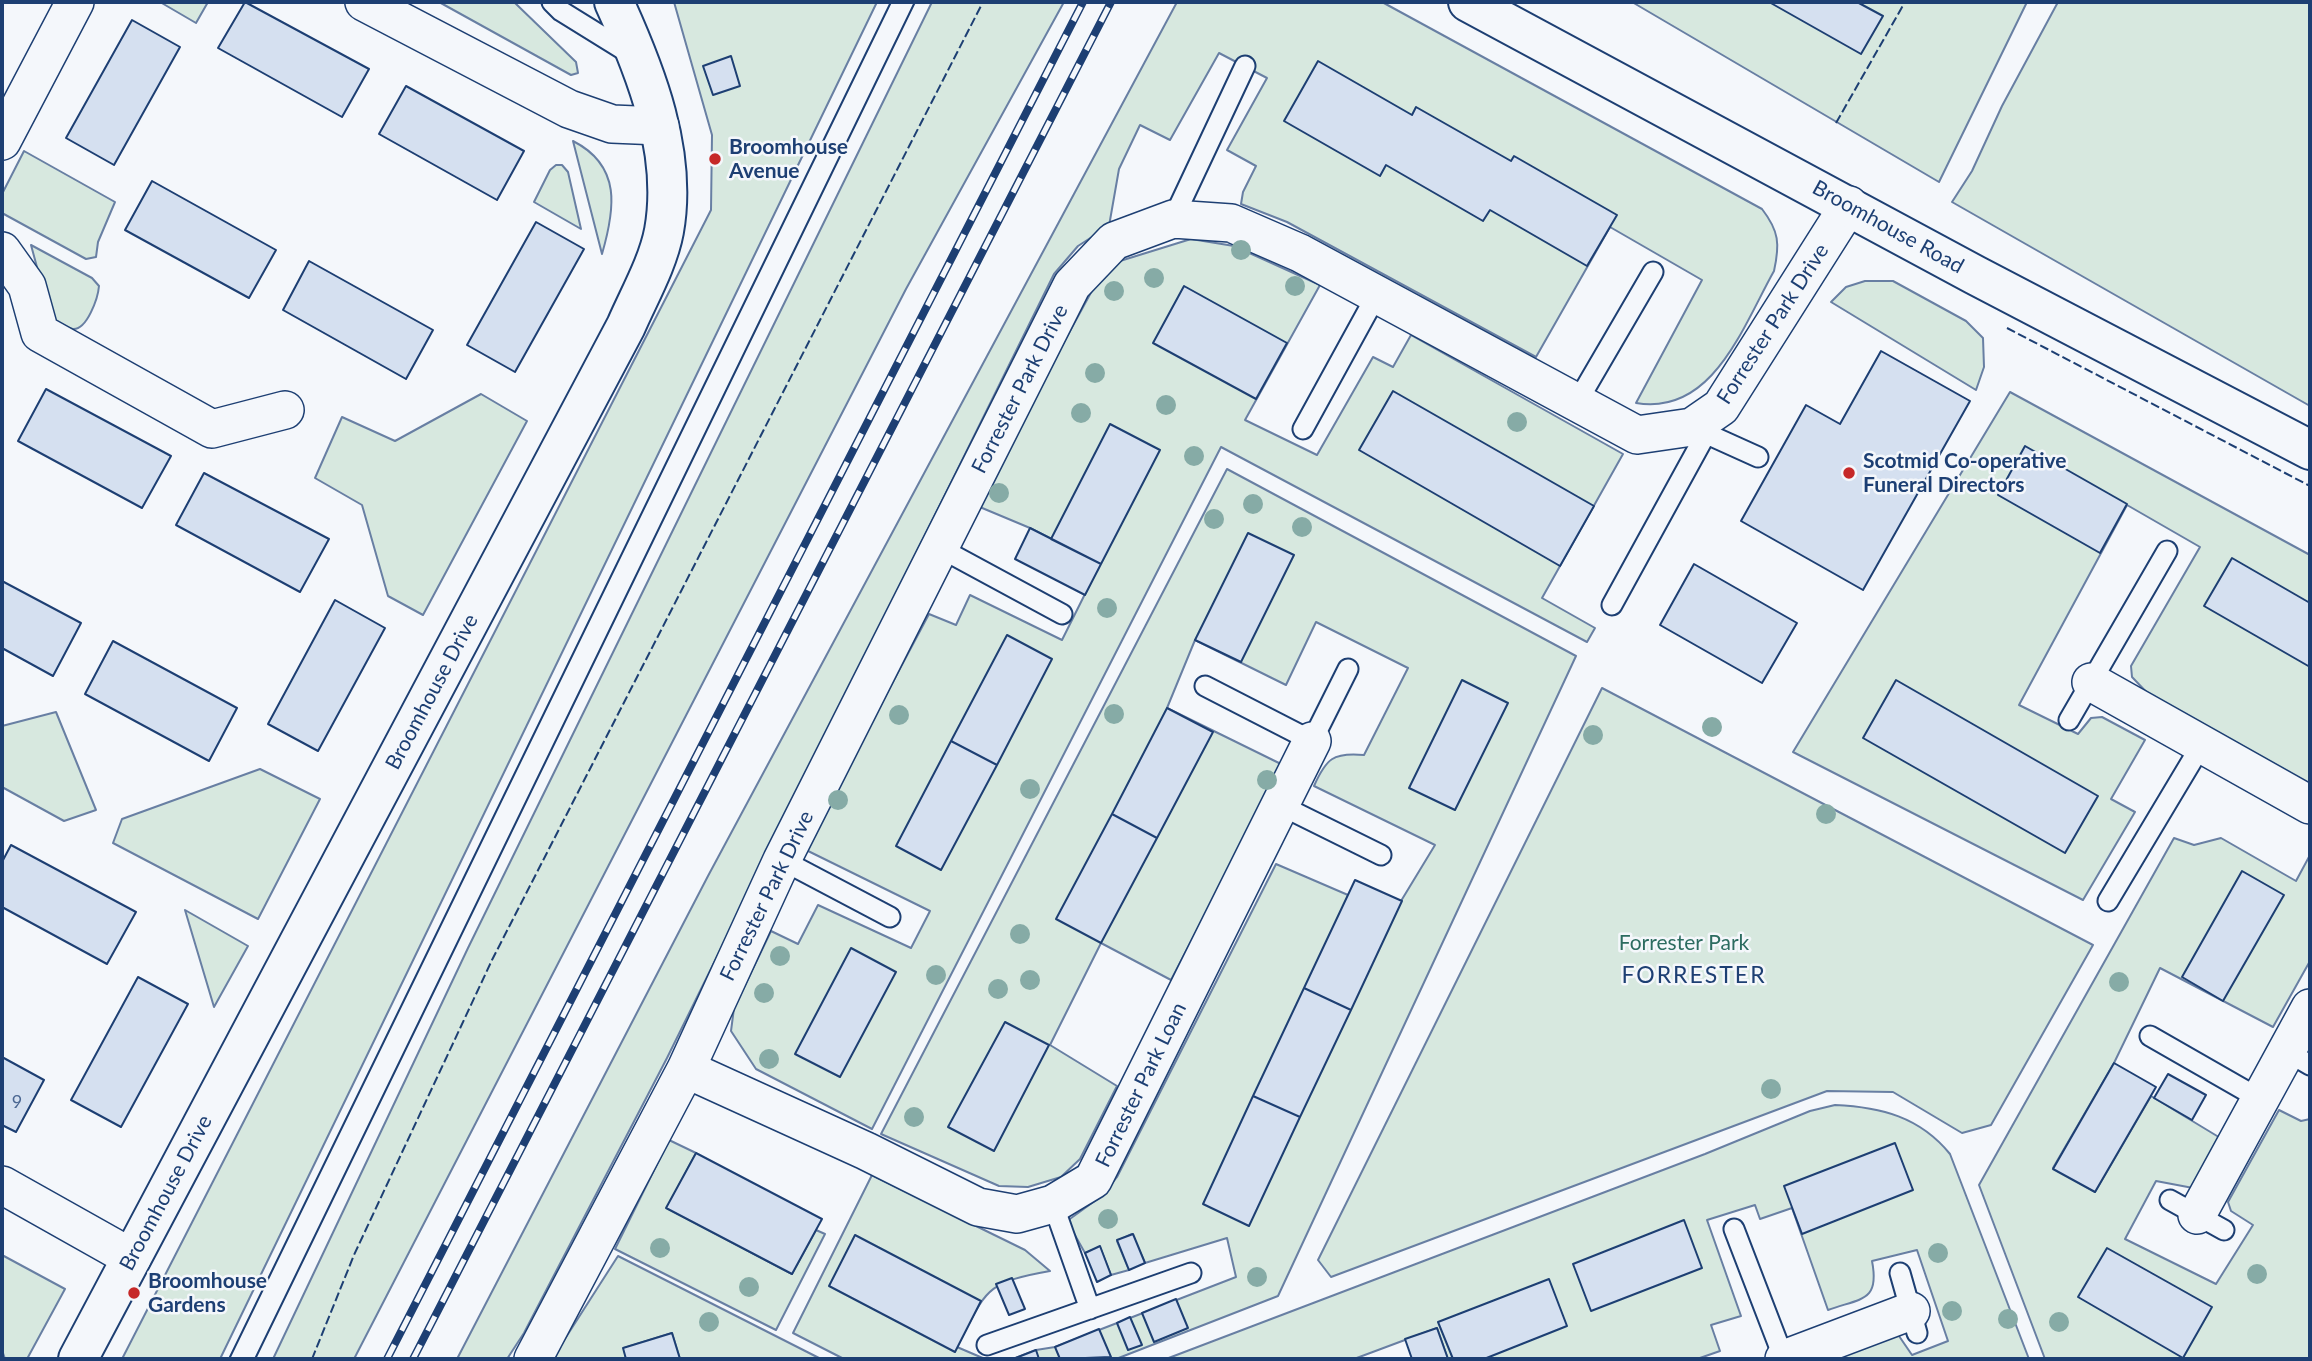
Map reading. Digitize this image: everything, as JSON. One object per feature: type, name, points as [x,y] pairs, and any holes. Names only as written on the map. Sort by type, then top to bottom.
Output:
[{"type":"street","points":[[2,141],[75,2]]},
{"type":"street","points":[[364,2],[569,109],[611,124],[660,127]]},
{"type":"street","name":"Broomhouse Drive","points":[[78,1359],[626,326],[663,233],[668,195],[660,127],[614,2]]},
{"type":"street","name":"Broomhouse Road","points":[[1468,2],[1975,275],[2310,450]]},
{"type":"street","name":"Forrester Park Drive","points":[[533,1359],[686,1069],[782,860],[1072,285],[1114,242],[1173,219],[1231,223],[1300,253],[1637,435],[1706,423],[1849,205]]},
{"type":"street","points":[[2,251],[27,286],[40,333],[173,409],[212,429],[285,410]]},
{"type":"street","points":[[2091,682],[2310,805]]},
{"type":"street","name":"Forrester Park Loan","points":[[686,1069],[866,1151],[978,1207],[1017,1214],[1053,1204],[1093,1180],[1312,741]]},
{"type":"street","points":[[2197,1215],[2260,1099],[2298,1058],[2310,1008]]},
{"type":"street","points":[[2,1185],[132,1258]]},
{"type":"street","points":[[1784,1359],[1914,1322]]},
{"type":"lane","points":[[552,2],[561,11],[635,57]]},
{"type":"lane","points":[[1173,219],[1245,66]]},
{"type":"lane","points":[[1576,404],[1653,272]]},
{"type":"lane","points":[[1303,429],[1376,296]]},
{"type":"lane","points":[[1612,605],[1706,423],[1758,457]]},
{"type":"lane","points":[[940,548],[1062,614]]},
{"type":"lane","points":[[2069,720],[2167,551]]},
{"type":"lane","points":[[1205,686],[1312,741],[1348,668]]},
{"type":"lane","points":[[2108,901],[2202,744]]},
{"type":"lane","points":[[1280,805],[1381,855]]},
{"type":"lane","points":[[782,860],[890,917]]},
{"type":"lane","points":[[2150,1036],[2260,1099]]},
{"type":"lane","points":[[1053,1204],[1090,1309]]},
{"type":"lane","points":[[1734,1229],[1784,1359]]},
{"type":"lane","points":[[987,1345],[1191,1273]]},
{"type":"lane","points":[[1900,1273],[1914,1322]]},
{"type":"green space","points":[[160,2],[208,2],[196,23]]},
{"type":"green space","points":[[439,2],[514,2],[576,62],[578,73],[571,75]]},
{"type":"green space","points":[[674,2],[877,2],[220,1359],[122,1359],[711,210],[712,135]]},
{"type":"green space","points":[[932,2],[1064,2],[906,289],[354,1359],[273,1359],[468,948]]},
{"type":"green space","points":[[1177,2],[1382,2],[1762,209],[1777,238],[1774,271],[1737,340],[1705,381],[1686,396],[1663,403],[1636,403],[1702,280],[1610,227],[1536,357],[1287,222],[1241,204],[1243,192],[1256,166],[1227,150],[1267,78],[1219,53],[1170,140],[1140,125],[1119,169],[1109,226],[1078,246],[1054,274],[667,1058],[524,1333],[507,1359],[457,1359],[708,876]]},
{"type":"green space","points":[[1632,2],[2027,2],[1939,182]]},
{"type":"green space","points":[[2058,2],[2310,2],[2310,406],[1952,202],[1972,171],[2002,106]]},
{"type":"green space","points":[[573,141],[589,151],[600,163],[611,190],[610,221],[602,254]]},
{"type":"green space","points":[[24,151],[115,202],[98,242],[96,257],[86,259],[2,213],[2,194]]},
{"type":"green space","points":[[556,165],[562,165],[568,172],[581,229],[534,202],[550,170]]},
{"type":"green space","points":[[1191,239],[1234,246],[1320,285],[1245,420],[1317,455],[1373,357],[1393,367],[1411,335],[1623,454],[1542,598],[1595,628],[1587,642],[1221,447],[872,1129],[756,1069],[731,1031],[734,1008],[771,931],[798,944],[818,905],[911,948],[930,911],[804,849],[929,614],[956,625],[970,595],[1062,640],[1100,564],[1030,528],[975,505],[1094,287],[1120,261]]},
{"type":"green space","points":[[31,245],[92,278],[99,286],[91,312],[78,328],[70,328],[51,319]]},
{"type":"green space","points":[[1865,281],[1893,281],[1966,321],[1983,338],[1984,367],[1976,390],[1831,302],[1846,287]]},
{"type":"green space","points":[[2010,392],[2310,555],[2310,784],[2154,700],[2132,677],[2131,666],[2200,547],[2127,505],[2019,705],[2078,734],[2091,718],[2102,717],[2145,740],[2111,799],[2135,812],[2083,900],[1793,752]]},
{"type":"green space","points":[[481,394],[527,421],[423,615],[388,596],[362,505],[315,478],[342,417],[395,441]]},
{"type":"green space","points":[[1227,469],[1576,656],[1278,1296],[1116,1359],[1013,1359],[1036,1350],[1055,1347],[1236,1277],[1227,1238],[1145,1263],[1132,1234],[1117,1241],[1129,1270],[1111,1275],[1100,1247],[1085,1253],[1067,1221],[1103,1195],[1117,1177],[1276,864],[1348,895],[1401,901],[1435,845],[1314,786],[1332,759],[1345,755],[1364,755],[1408,668],[1316,622],[1286,685],[1195,640],[1167,708],[1283,765],[1171,980],[1101,943],[1050,1045],[1117,1086],[1080,1159],[1061,1177],[1028,1187],[999,1186],[881,1134]]},
{"type":"green space","name":"Forrester Park","points":[[1602,688],[2093,945],[1991,1125],[1962,1133],[1893,1092],[1827,1091],[1331,1277],[1318,1260]]},
{"type":"green space","points":[[56,712],[96,810],[64,821],[2,787],[2,726]]},
{"type":"green space","points":[[260,769],[320,799],[258,919],[113,843],[122,819]]},
{"type":"green space","points":[[2174,838],[2194,845],[2221,838],[2296,881],[2310,855],[2310,961],[2273,1027],[2160,968],[2114,1063],[2053,1168],[2095,1192],[2151,1096],[2222,1139],[2193,1188],[2156,1181],[2125,1239],[2216,1284],[2253,1225],[2231,1211],[2228,1202],[2279,1110],[2301,1121],[2310,1119],[2310,1359],[2045,1359],[1979,1185]]},
{"type":"green space","points":[[185,910],[248,946],[214,1007]]},
{"type":"green space","points":[[1835,1105],[1868,1108],[1898,1116],[1926,1131],[1950,1154],[2029,1359],[1843,1359],[1839,1349],[1889,1331],[1899,1336],[1912,1355],[1948,1341],[1917,1250],[1872,1261],[1874,1274],[1870,1291],[1859,1300],[1828,1310],[1792,1208],[1760,1219],[1755,1205],[1707,1220],[1741,1316],[1711,1325],[1720,1351],[1697,1359],[1448,1359],[1437,1328],[1354,1359],[1166,1359],[1705,1154],[1810,1111]]},
{"type":"green space","points":[[669,1140],[696,1153],[667,1208],[792,1274],[816,1230],[825,1234],[776,1330],[615,1249]]},
{"type":"green space","points":[[872,1175],[1025,1250],[1050,1271],[999,1285],[982,1301],[957,1347],[985,1359],[844,1359],[793,1333]]},
{"type":"green space","points":[[2,1255],[65,1289],[27,1359],[5,1359],[2,1350]]},
{"type":"green space","points":[[618,1256],[821,1359],[680,1359],[672,1333],[624,1348],[626,1359],[552,1359]]},
{"type":"building","points":[[245,2],[369,69],[342,117],[218,48]]},
{"type":"building","points":[[1769,2],[1857,2],[1883,16],[1861,54]]},
{"type":"building","points":[[132,20],[180,47],[114,165],[66,138]]},
{"type":"building","points":[[731,56],[740,86],[713,95],[703,66]]},
{"type":"building","points":[[1318,61],[1412,115],[1416,107],[1511,161],[1514,156],[1617,215],[1587,266],[1490,210],[1483,221],[1386,165],[1380,176],[1284,121]]},
{"type":"building","points":[[406,86],[524,151],[497,200],[379,134]]},
{"type":"building","points":[[152,181],[276,250],[249,298],[125,230]]},
{"type":"building","points":[[536,222],[584,249],[515,372],[467,345]]},
{"type":"building","points":[[309,261],[433,330],[406,379],[283,310]]},
{"type":"building","points":[[1184,286],[1287,343],[1256,399],[1153,343]]},
{"type":"building","name":"Scotmid Co-operative Funeral Directors","points":[[1881,351],[1970,401],[1863,590],[1741,521],[1806,405],[1840,424]]},
{"type":"building","points":[[46,389],[171,456],[142,508],[18,441]]},
{"type":"building","points":[[1393,391],[1594,506],[1560,566],[1359,450]]},
{"type":"building","points":[[1110,424],[1160,450],[1101,564],[1051,539]]},
{"type":"building","points":[[2025,446],[2127,504],[2100,553],[1998,495]]},
{"type":"building","points":[[204,473],[329,539],[300,592],[176,525]]},
{"type":"building","points":[[1030,528],[1101,564],[1085,595],[1015,559]]},
{"type":"building","points":[[1248,533],[1294,555],[1241,662],[1195,640]]},
{"type":"building","points":[[2232,558],[2310,603],[2310,667],[2204,606]]},
{"type":"building","points":[[1694,564],[1797,623],[1762,683],[1660,625]]},
{"type":"building","points":[[2,581],[81,623],[53,676],[2,648]]},
{"type":"building","points":[[335,600],[385,628],[318,751],[268,724]]},
{"type":"building","points":[[1007,635],[1052,659],[997,765],[951,741]]},
{"type":"building","points":[[113,641],[237,708],[209,761],[85,694]]},
{"type":"building","points":[[1462,680],[1508,703],[1455,810],[1409,788]]},
{"type":"building","points":[[1896,680],[2098,796],[2065,853],[1863,738]]},
{"type":"building","points":[[1167,708],[1213,732],[1157,838],[1112,814]]},
{"type":"building","points":[[951,741],[997,765],[941,870],[896,846]]},
{"type":"building","points":[[1112,814],[1157,838],[1101,943],[1056,919]]},
{"type":"building","points":[[11,845],[136,912],[107,964],[2,907],[2,862]]},
{"type":"building","points":[[2242,871],[2284,895],[2223,1001],[2182,977]]},
{"type":"building","points":[[1355,880],[1402,901],[1351,1010],[1304,988]]},
{"type":"building","points":[[851,948],[896,972],[840,1077],[795,1054]]},
{"type":"building","points":[[138,977],[188,1004],[121,1127],[71,1100]]},
{"type":"building","points":[[1304,988],[1351,1010],[1300,1117],[1253,1096]]},
{"type":"building","points":[[1005,1022],[1049,1045],[994,1151],[948,1127]]},
{"type":"building","points":[[2,1057],[44,1080],[16,1132],[2,1125]]},
{"type":"building","points":[[2114,1063],[2156,1087],[2095,1192],[2053,1169]]},
{"type":"building","points":[[2168,1074],[2206,1095],[2192,1120],[2154,1098]]},
{"type":"building","points":[[1253,1096],[1300,1117],[1249,1226],[1203,1204]]},
{"type":"building","points":[[1895,1143],[1913,1190],[1802,1234],[1784,1186]]},
{"type":"building","points":[[696,1153],[822,1219],[792,1274],[666,1208]]},
{"type":"building","points":[[1684,1220],[1702,1268],[1591,1311],[1573,1264]]},
{"type":"building","points":[[1133,1234],[1145,1263],[1129,1270],[1117,1240]]},
{"type":"building","points":[[855,1235],[981,1301],[955,1352],[829,1286]]},
{"type":"building","points":[[1100,1246],[1111,1275],[1097,1282],[1085,1253]]},
{"type":"building","points":[[2107,1248],[2212,1307],[2183,1358],[2078,1297]]},
{"type":"building","points":[[1012,1278],[1025,1309],[1009,1315],[996,1284]]},
{"type":"building","points":[[1549,1279],[1567,1326],[1484,1359],[1453,1359],[1438,1322]]},
{"type":"building","points":[[1176,1299],[1188,1328],[1154,1342],[1142,1313]]},
{"type":"building","points":[[1130,1317],[1142,1345],[1128,1350],[1117,1323]]},
{"type":"building","points":[[1437,1328],[1448,1359],[1412,1359],[1405,1339]]},
{"type":"building","points":[[1099,1329],[1111,1357],[1060,1359],[1055,1347]]},
{"type":"building","points":[[672,1333],[680,1359],[626,1359],[623,1348]]},
{"type":"building","points":[[1036,1350],[1039,1359],[1013,1359]]},
{"type":"tram line","points":[[229,1359],[891,2]]},
{"type":"tram line","points":[[255,1359],[915,2]]},
{"type":"railway","points":[[387,1359],[1083,2]]},
{"type":"railway","points":[[413,1359],[1111,2]]},
{"type":"fence","points":[[312,1359],[354,1255],[492,960],[983,2]]},
{"type":"fence","points":[[1836,123],[1905,2]]},
{"type":"fence","points":[[2007,328],[2310,486]]},
{"type":"place","name":"Broomhouse Avenue","points":[[715,159]]},
{"type":"place","name":"Scotmid Co-operative Funeral Directors","points":[[1849,473]]},
{"type":"place","name":"Broomhouse Gardens","points":[[134,1293]]},
{"type":"district","name":"FORRESTER","points":[[1694,976]]}]
